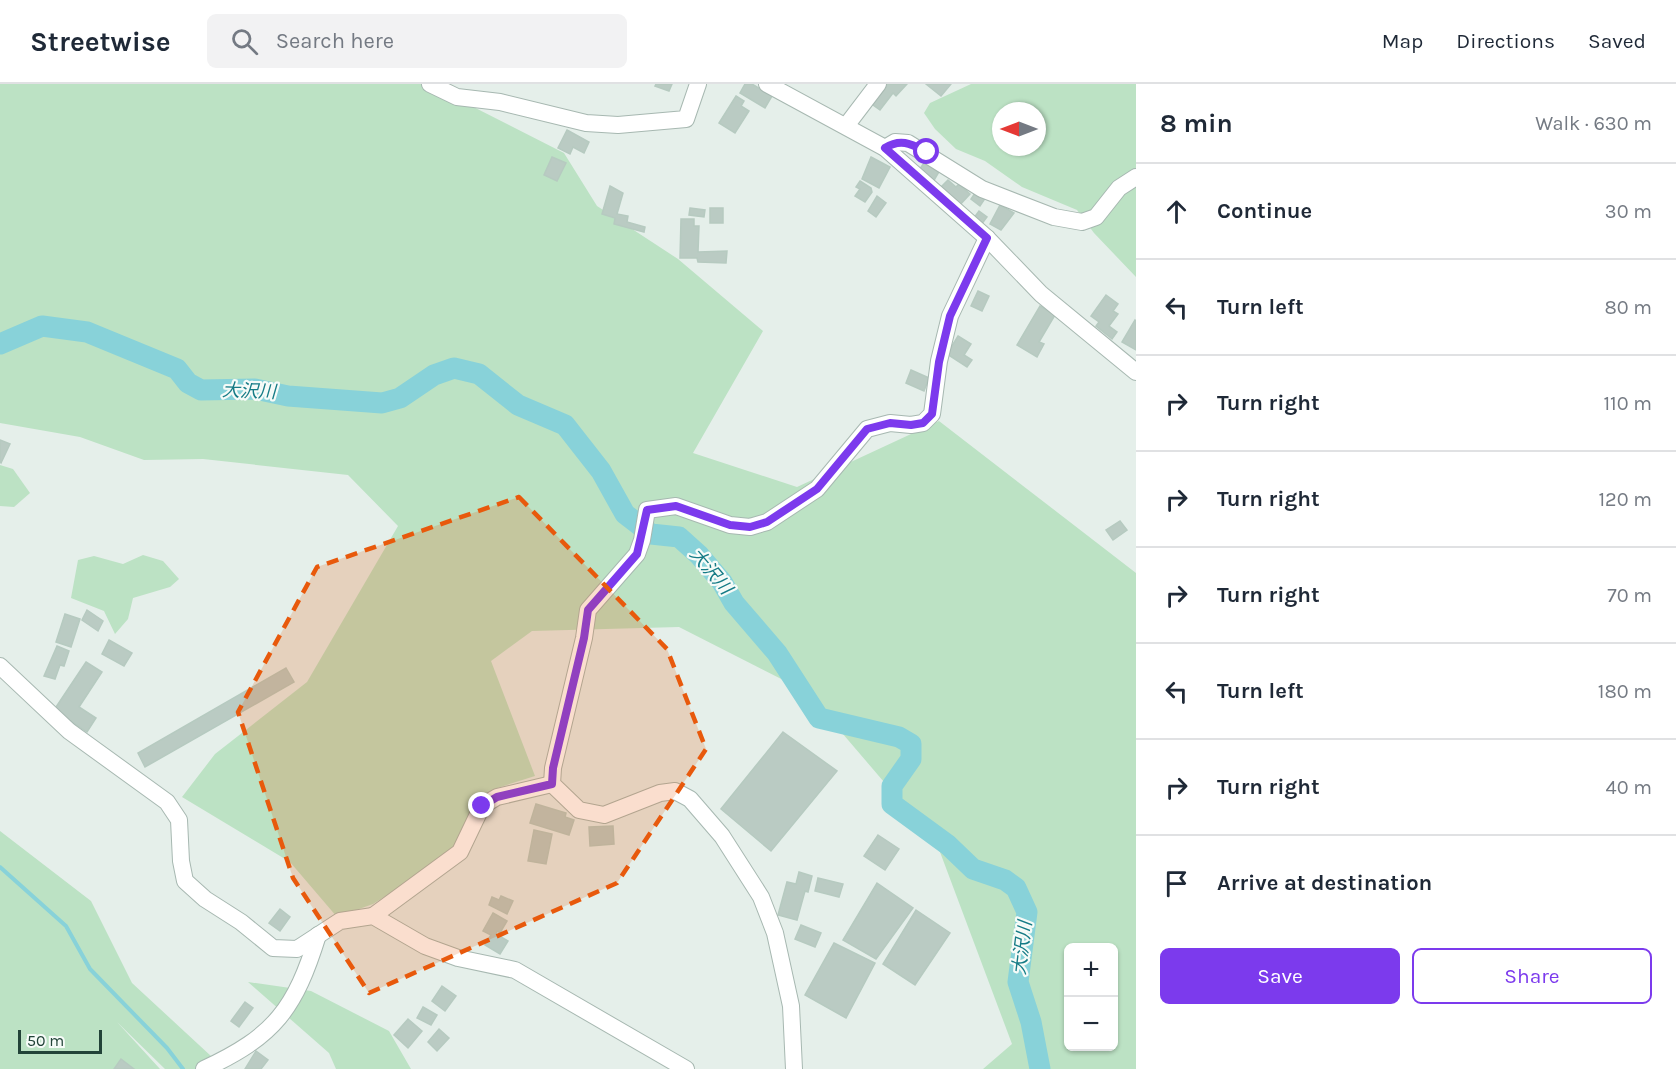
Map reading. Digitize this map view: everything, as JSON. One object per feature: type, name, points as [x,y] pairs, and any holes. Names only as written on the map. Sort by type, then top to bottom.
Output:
[{"type":"street","points":[[430,84],[457,97],[511,104],[586,123],[618,125],[686,119],[698,84]]},
{"type":"street","points":[[767,84],[885,148],[987,238],[1041,294],[1136,372]]},
{"type":"street","points":[[846,126],[878,84]]},
{"type":"street","points":[[885,148],[895,142],[908,143],[927,152],[982,189],[1054,217],[1082,222],[1096,217],[1119,188],[1136,177]]},
{"type":"street","points":[[794,1069],[791,1006],[776,933],[761,897],[722,836],[690,799],[675,791],[660,793],[604,815],[579,810],[552,784],[553,768],[584,638],[588,610],[637,554],[647,510],[676,506],[730,525],[750,527],[758,525],[767,522],[817,489],[867,429],[890,423],[911,425],[923,423],[932,414],[939,362],[950,316],[987,238]]},
{"type":"street","points":[[0,666],[69,731],[167,802],[179,820],[181,861],[185,881],[205,899],[241,922],[273,948],[297,949],[340,921],[373,916],[460,852],[482,806],[497,797],[552,784]]},
{"type":"street","points":[[373,916],[425,946],[458,958],[515,970],[686,1069]]},
{"type":"street","points":[[204,1069],[235,1054],[276,1023],[294,1000],[305,976],[318,935]]},
{"type":"highlighted area","points":[[519,497],[667,649],[706,749],[617,883],[369,993],[293,878],[238,712],[317,567]]},
{"type":"green space","points":[[0,84],[428,84],[564,153],[597,206],[678,259],[763,331],[693,453],[797,487],[939,421],[1136,573],[1136,1069],[983,1069],[1012,1044],[937,844],[807,692],[679,627],[532,631],[491,661],[535,776],[491,790],[461,848],[373,904],[337,917],[290,862],[182,797],[215,754],[307,682],[398,526],[348,475],[203,459],[144,460],[80,437],[0,423]]},
{"type":"green space","points":[[971,84],[1136,84],[1136,277],[1094,233],[1077,210],[1022,187],[985,161],[956,149],[935,129],[924,113],[930,103]]},
{"type":"green space","points":[[0,465],[13,469],[30,493],[14,507],[0,506]]},
{"type":"green space","points":[[143,555],[163,561],[179,579],[170,587],[133,598],[128,619],[115,634],[104,611],[71,598],[78,560],[94,556],[123,564]]},
{"type":"green space","points":[[0,831],[91,901],[132,983],[225,1069],[165,1069],[117,1022],[160,1069],[0,1069]]},
{"type":"green space","points":[[248,982],[311,991],[389,1031],[411,1069],[336,1069],[329,1053]]},
{"type":"building","points":[[656,84],[672,84],[669,91],[655,86]]},
{"type":"building","points":[[745,84],[752,84],[772,96],[765,108],[740,93]]},
{"type":"building","points":[[884,84],[907,84],[896,96],[893,93],[880,110],[869,102]]},
{"type":"building","points":[[926,84],[951,84],[941,96]]},
{"type":"building","points":[[736,96],[744,101],[741,106],[749,111],[735,133],[719,123]]},
{"type":"building","points":[[567,130],[589,142],[584,153],[573,147],[570,154],[558,148]]},
{"type":"building","points":[[552,157],[566,163],[557,181],[544,175]]},
{"type":"building","points":[[871,157],[890,167],[879,188],[862,179]]},
{"type":"building","points":[[926,160],[940,170],[933,182],[919,170]]},
{"type":"building","points":[[948,180],[956,187],[959,184],[970,194],[958,207],[939,189]]},
{"type":"building","points":[[860,181],[871,188],[872,192],[865,202],[855,196],[860,189],[856,187]]},
{"type":"building","points":[[610,186],[623,193],[617,214],[628,216],[627,222],[645,227],[644,232],[614,224],[615,218],[602,214]]},
{"type":"building","points":[[977,190],[986,197],[980,206],[971,199]]},
{"type":"building","points":[[877,196],[886,203],[876,217],[868,211]]},
{"type":"building","points":[[1000,205],[1014,213],[1001,230],[990,224]]},
{"type":"building","points":[[690,208],[705,210],[704,217],[689,215]]},
{"type":"building","points":[[710,208],[723,208],[723,223],[710,223]]},
{"type":"building","points":[[979,211],[987,217],[981,225],[973,219]]},
{"type":"building","points":[[681,219],[694,219],[694,226],[699,226],[698,252],[727,251],[726,263],[698,262],[697,258],[680,258]]},
{"type":"building","points":[[978,291],[989,296],[982,311],[971,306]]},
{"type":"building","points":[[1106,295],[1118,304],[1113,311],[1118,314],[1109,326],[1117,332],[1112,339],[1096,326],[1099,322],[1091,316]]},
{"type":"building","points":[[1040,306],[1055,315],[1039,342],[1044,344],[1037,357],[1017,345]]},
{"type":"building","points":[[1136,321],[1136,350],[1122,342]]},
{"type":"building","points":[[958,336],[971,344],[964,355],[972,360],[967,367],[947,354]]},
{"type":"building","points":[[911,370],[929,378],[924,391],[906,383]]},
{"type":"building","points":[[0,440],[10,444],[1,463],[0,462]]},
{"type":"building","points":[[1120,521],[1127,530],[1113,540],[1106,530]]},
{"type":"building","points":[[87,610],[103,621],[98,631],[82,620]]},
{"type":"building","points":[[65,614],[80,619],[71,647],[56,642]]},
{"type":"building","points":[[109,640],[132,653],[124,666],[102,654]]},
{"type":"building","points":[[57,646],[69,651],[64,666],[60,665],[55,679],[44,676]]},
{"type":"building","points":[[86,662],[102,672],[79,707],[96,718],[87,732],[54,710]]},
{"type":"building","points":[[286,668],[294,682],[145,767],[138,753]]},
{"type":"building","points":[[783,732],[837,771],[771,851],[721,809]]},
{"type":"building","points":[[536,804],[566,813],[565,817],[574,820],[569,835],[530,823]]},
{"type":"building","points":[[613,826],[614,844],[590,846],[589,827]]},
{"type":"building","points":[[534,830],[552,834],[546,864],[528,861]]},
{"type":"building","points":[[878,835],[899,849],[885,870],[864,856]]},
{"type":"building","points":[[799,872],[812,876],[797,920],[778,915],[787,882],[796,884]]},
{"type":"building","points":[[818,878],[843,884],[839,897],[815,891]]},
{"type":"building","points":[[877,883],[913,908],[876,959],[843,940]]},
{"type":"building","points":[[501,896],[513,901],[507,914],[489,905],[492,897],[499,900]]},
{"type":"building","points":[[280,909],[290,917],[280,931],[269,923]]},
{"type":"building","points":[[916,910],[950,933],[915,985],[883,964]]},
{"type":"building","points":[[493,913],[507,921],[500,933],[497,931],[496,934],[508,941],[500,954],[485,945],[491,935],[483,931]]},
{"type":"building","points":[[801,925],[821,933],[815,947],[795,939]]},
{"type":"building","points":[[834,943],[875,963],[846,1018],[805,995]]},
{"type":"building","points":[[442,986],[456,996],[445,1011],[432,1001]]},
{"type":"building","points":[[245,1002],[253,1008],[239,1027],[231,1021]]},
{"type":"building","points":[[423,1007],[437,1015],[431,1025],[417,1018]]},
{"type":"building","points":[[408,1019],[422,1031],[408,1048],[394,1035]]},
{"type":"building","points":[[439,1029],[449,1038],[437,1051],[428,1042]]},
{"type":"building","points":[[256,1051],[268,1060],[261,1069],[245,1069]]},
{"type":"building","points":[[121,1059],[134,1069],[114,1069]]},
{"type":"waterway","name":"大沢川","points":[[0,344],[42,326],[87,332],[177,369],[188,383],[201,390],[255,389],[288,396],[382,403],[400,398],[434,375],[454,368],[479,374],[518,405],[565,425],[601,471],[625,514],[651,534],[679,537],[699,555],[722,582],[734,603],[777,653],[819,718],[899,737],[911,744],[911,759],[892,786],[892,804],[948,845],[973,869],[1005,880],[1016,888],[1027,912],[1018,982],[1031,1022],[1040,1069]]},
{"type":"waterway","points":[[0,867],[66,926],[90,969],[167,1048],[183,1069]]},
{"type":"route","points":[[482,806],[497,797],[552,784],[553,768],[584,638],[588,610],[637,554],[647,510],[676,506],[730,525],[750,527],[767,522],[817,489],[867,429],[890,423],[911,425],[923,423],[932,414],[936,397],[936,378],[950,316],[962,295],[987,238],[944,203],[885,148],[895,142],[908,143],[927,152]]}]
